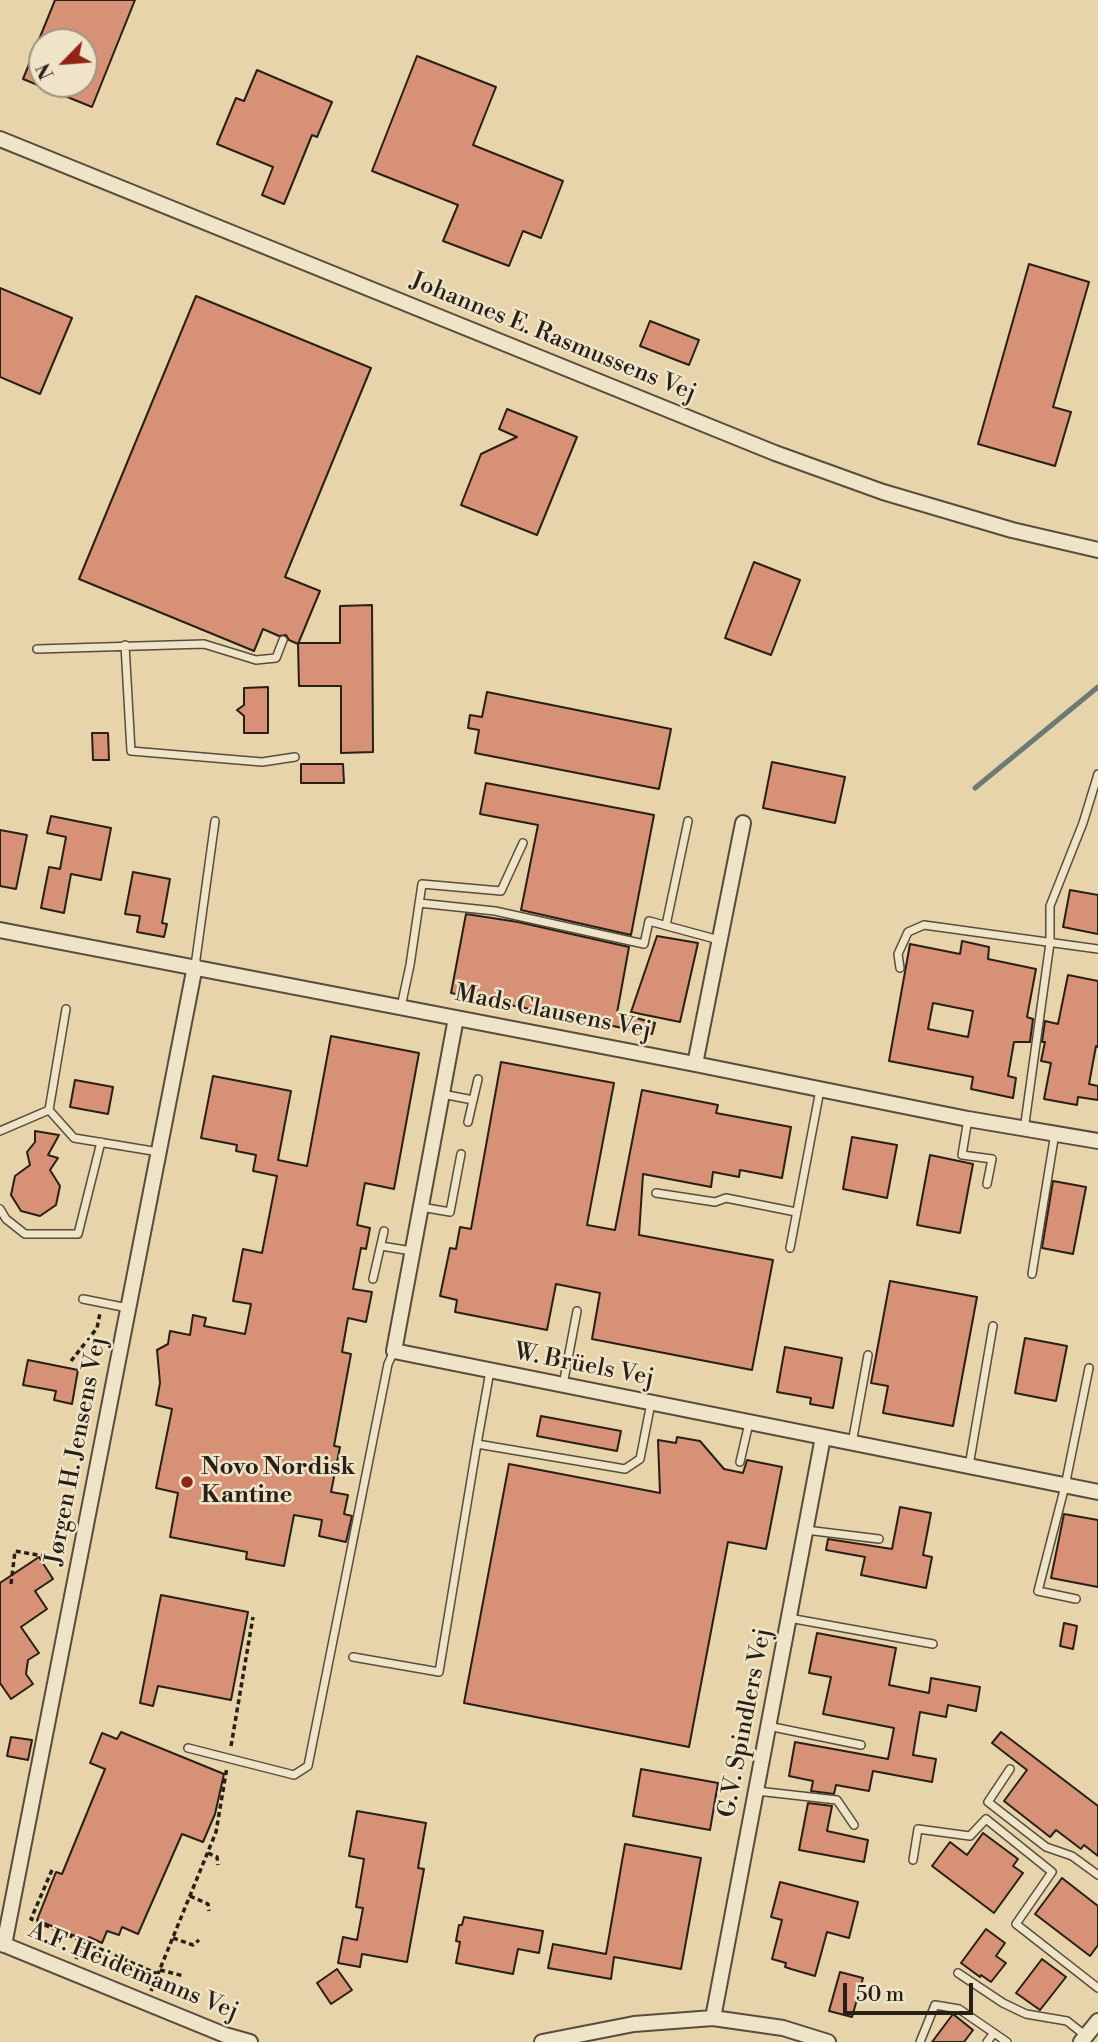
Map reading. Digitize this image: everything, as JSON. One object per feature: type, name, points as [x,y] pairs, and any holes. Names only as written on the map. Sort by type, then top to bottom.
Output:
[{"type":"street","name":"Johannes E. Rasmussens Vej","points":[[0,139],[775,453],[883,492],[1012,530],[1098,550]]},
{"type":"street","points":[[695,1064],[743,822]]},
{"type":"street","name":"Mads Clausens Vej","points":[[0,930],[1024,1130],[1098,1141]]},
{"type":"street","name":"Jørgen H. Jensens Vej","points":[[2,1944],[195,966]]},
{"type":"street","points":[[394,1351],[456,1018]]},
{"type":"street","name":"W. Brüels Vej","points":[[394,1351],[1098,1492]]},
{"type":"street","name":"G.V. Spindlers Vej","points":[[713,2018],[823,1437]]},
{"type":"street","name":"A.F. Heidemanns Vej","points":[[2,1944],[224,2038],[250,2042]]},
{"type":"street","points":[[542,2042],[634,2024],[713,2018],[783,2028],[828,2042]]},
{"type":"lane","points":[[37,649],[204,644],[256,660],[276,658],[283,640]]},
{"type":"lane","points":[[125,645],[131,751],[262,762],[295,757]]},
{"type":"lane","points":[[1024,1130],[1050,943],[1051,906],[1083,823],[1098,774]]},
{"type":"lane","points":[[195,966],[215,821]]},
{"type":"lane","points":[[666,925],[688,821]]},
{"type":"lane","points":[[401,1007],[422,884],[501,891],[523,843]]},
{"type":"lane","points":[[419,903],[495,911],[644,944],[649,921],[720,940]]},
{"type":"lane","points":[[900,968],[898,954],[908,932],[924,925],[1098,949]]},
{"type":"lane","points":[[49,1110],[66,1009]]},
{"type":"lane","points":[[468,1122],[478,1079]]},
{"type":"lane","points":[[790,1248],[820,1089]]},
{"type":"lane","points":[[442,1094],[473,1100]]},
{"type":"lane","points":[[49,1110],[74,1138],[159,1152]]},
{"type":"lane","points":[[0,1131],[49,1110]]},
{"type":"lane","points":[[968,1119],[962,1155],[992,1159],[987,1184]]},
{"type":"lane","points":[[1032,1274],[1055,1133]]},
{"type":"lane","points":[[0,1209],[6,1219],[25,1234],[78,1234],[101,1142]]},
{"type":"lane","points":[[421,1207],[450,1212],[461,1154]]},
{"type":"lane","points":[[656,1193],[715,1202],[726,1198],[796,1212]]},
{"type":"lane","points":[[373,1279],[384,1231]]},
{"type":"lane","points":[[381,1246],[413,1251]]},
{"type":"lane","points":[[83,1299],[128,1308]]},
{"type":"lane","points":[[562,1385],[578,1311]]},
{"type":"lane","points":[[969,1466],[993,1326]]},
{"type":"lane","points":[[188,1748],[294,1775],[308,1766],[388,1364],[394,1351]]},
{"type":"lane","points":[[852,1443],[868,1355]]},
{"type":"lane","points":[[1076,1599],[1038,1591],[1065,1486],[1088,1368]]},
{"type":"lane","points":[[353,1657],[439,1672],[490,1371]]},
{"type":"lane","points":[[477,1444],[625,1469],[640,1459],[652,1402]]},
{"type":"lane","points":[[740,1462],[750,1422]]},
{"type":"lane","points":[[805,1530],[879,1539]]},
{"type":"lane","points":[[789,1618],[933,1644]]},
{"type":"lane","points":[[768,1726],[861,1745]]},
{"type":"lane","points":[[1010,1769],[988,1802],[1046,1847],[1072,1856],[1098,1875]]},
{"type":"lane","points":[[756,1791],[837,1800],[854,1825]]},
{"type":"lane","points":[[913,1860],[918,1829],[970,1836],[986,1819],[1052,1872],[1016,1924],[1098,1988]]},
{"type":"lane","points":[[958,1973],[1003,2003],[1026,2014],[1067,2021],[1092,2030]]},
{"type":"lane","points":[[920,2042],[935,2005],[958,2009],[1007,2042]]},
{"type":"lane","points":[[987,2042],[993,2033]]},
{"type":"path","points":[[71,1361],[97,1328],[102,1303]]},
{"type":"path","points":[[35,1555],[37,1547]]},
{"type":"path","points":[[11,1584],[15,1551],[78,1563]]},
{"type":"path","points":[[146,2003],[216,1832],[253,1617]]},
{"type":"path","points":[[207,1853],[217,1857],[218,1866]]},
{"type":"path","points":[[52,1870],[31,1919],[159,1972],[184,1976]]},
{"type":"path","points":[[190,1896],[208,1904],[209,1911]]},
{"type":"path","points":[[173,1938],[192,1945],[199,1940]]},
{"type":"building","points":[[55,0],[135,0],[98,92],[98,28],[44,28]]},
{"type":"building","points":[[417,56],[496,87],[473,145],[563,181],[541,238],[523,231],[509,266],[443,241],[458,205],[372,171]]},
{"type":"building","points":[[28,67],[28,81],[23,79]]},
{"type":"building","points":[[257,70],[332,102],[317,137],[312,135],[284,204],[262,195],[273,167],[217,144],[236,98],[244,101]]},
{"type":"building","points":[[70,98],[96,98],[92,107]]},
{"type":"building","points":[[1029,264],[1089,282],[1053,407],[1071,412],[1055,466],[978,444]]},
{"type":"building","points":[[0,288],[72,318],[40,394],[0,377]]},
{"type":"building","points":[[196,296],[371,368],[285,577],[320,591],[298,644],[289,640],[286,635],[279,636],[263,629],[254,651],[79,579]]},
{"type":"building","points":[[650,321],[699,340],[689,365],[640,346]]},
{"type":"building","points":[[507,409],[577,437],[537,535],[461,505],[481,454],[517,437],[499,429]]},
{"type":"building","points":[[754,562],[800,580],[771,655],[725,638]]},
{"type":"building","points":[[372,605],[373,752],[341,753],[341,686],[299,686],[298,643],[340,643],[340,606]]},
{"type":"building","points":[[268,687],[268,733],[244,733],[244,716],[237,710],[244,705],[244,688]]},
{"type":"building","points":[[487,692],[671,729],[659,789],[475,753],[479,730],[468,728],[470,715],[482,717]]},
{"type":"building","points":[[92,733],[108,733],[109,760],[93,760]]},
{"type":"building","points":[[772,762],[845,777],[835,823],[763,808]]},
{"type":"building","points":[[301,764],[343,764],[344,783],[301,783]]},
{"type":"building","points":[[486,783],[654,815],[631,935],[521,910],[538,825],[480,814]]},
{"type":"building","points":[[51,816],[111,828],[101,880],[71,874],[64,913],[41,908],[49,867],[60,869],[66,837],[47,833]]},
{"type":"building","points":[[0,830],[27,835],[16,889],[0,886]]},
{"type":"building","points":[[133,872],[170,879],[162,923],[167,924],[164,937],[137,932],[140,916],[125,914]]},
{"type":"building","points":[[1070,890],[1098,895],[1098,934],[1063,927]]},
{"type":"building","points":[[466,914],[518,922],[629,947],[617,1013],[655,1023],[652,1034],[451,993]]},
{"type":"building","points":[[657,936],[698,943],[680,1022],[631,1012]]},
{"type":"building","points":[[962,941],[989,947],[988,959],[1036,969],[1027,1017],[1033,1019],[1030,1042],[1014,1042],[1008,1076],[1016,1078],[1013,1098],[971,1089],[973,1077],[889,1061],[910,944],[960,954]],"holes":[[[933,1003],[973,1011],[968,1037],[928,1029]]]},
{"type":"building","points":[[1068,975],[1098,981],[1098,1047],[1096,1046],[1089,1084],[1098,1086],[1098,1100],[1078,1097],[1077,1105],[1044,1099],[1051,1063],[1041,1061],[1045,1021],[1058,1024]]},
{"type":"building","points":[[331,1036],[419,1053],[394,1189],[365,1183],[357,1225],[370,1228],[366,1249],[361,1248],[353,1289],[372,1292],[366,1322],[348,1318],[342,1352],[351,1354],[334,1446],[340,1447],[331,1492],[348,1495],[344,1514],[352,1516],[346,1542],[319,1536],[322,1520],[294,1515],[284,1566],[246,1559],[247,1552],[170,1537],[178,1493],[156,1488],[172,1409],[156,1405],[160,1383],[157,1350],[168,1344],[170,1331],[190,1335],[193,1315],[206,1318],[204,1326],[245,1334],[251,1304],[233,1301],[243,1249],[262,1253],[277,1176],[253,1171],[256,1155],[236,1151],[237,1145],[201,1138],[213,1076],[291,1091],[278,1160],[307,1166]]},
{"type":"building","points":[[501,1062],[614,1083],[587,1225],[615,1230],[642,1090],[718,1105],[716,1113],[791,1127],[782,1178],[740,1170],[739,1177],[713,1172],[711,1187],[643,1174],[639,1235],[773,1260],[752,1370],[592,1339],[600,1293],[556,1284],[547,1330],[455,1312],[457,1300],[440,1296],[450,1248],[456,1249],[460,1227],[471,1229]]},
{"type":"building","points":[[75,1080],[113,1087],[108,1114],[70,1107]]},
{"type":"building","points":[[35,1131],[59,1135],[48,1155],[58,1158],[50,1170],[60,1186],[56,1205],[40,1216],[21,1211],[11,1195],[15,1176],[30,1165],[27,1152],[35,1142]]},
{"type":"building","points":[[852,1137],[897,1145],[887,1198],[843,1189]]},
{"type":"building","points":[[930,1155],[973,1164],[960,1233],[917,1225]]},
{"type":"building","points":[[1053,1181],[1086,1187],[1073,1254],[1042,1248]]},
{"type":"building","points":[[890,1281],[977,1297],[953,1426],[883,1413],[888,1386],[871,1383]]},
{"type":"building","points":[[1025,1338],[1067,1346],[1056,1401],[1015,1393]]},
{"type":"building","points":[[785,1347],[842,1358],[833,1408],[810,1404],[811,1398],[777,1392]]},
{"type":"building","points":[[28,1360],[78,1370],[72,1404],[54,1400],[56,1391],[23,1385]]},
{"type":"building","points":[[541,1416],[621,1431],[617,1451],[537,1436]]},
{"type":"building","points":[[677,1437],[700,1441],[724,1469],[743,1473],[747,1460],[782,1467],[766,1549],[728,1542],[689,1747],[464,1703],[509,1464],[660,1493],[658,1440],[676,1443]]},
{"type":"building","points":[[900,1507],[931,1513],[923,1555],[932,1557],[926,1588],[861,1575],[865,1557],[826,1550],[828,1539],[892,1549]]},
{"type":"building","points":[[1064,1514],[1098,1520],[1098,1587],[1051,1578]]},
{"type":"building","points":[[39,1557],[53,1579],[35,1591],[47,1609],[21,1627],[39,1653],[28,1660],[26,1674],[33,1684],[11,1699],[0,1683],[0,1583]]},
{"type":"building","points":[[161,1595],[248,1612],[231,1700],[158,1686],[153,1706],[140,1703]]},
{"type":"building","points":[[1064,1623],[1077,1626],[1073,1649],[1060,1646]]},
{"type":"building","points":[[817,1633],[896,1648],[889,1685],[929,1693],[931,1678],[980,1687],[976,1711],[948,1705],[946,1717],[920,1712],[913,1755],[936,1759],[932,1782],[873,1771],[869,1791],[836,1785],[834,1794],[811,1791],[813,1781],[789,1776],[795,1742],[888,1759],[894,1728],[823,1714],[831,1677],[809,1673]]},
{"type":"building","points":[[121,1732],[224,1774],[215,1814],[203,1842],[182,1834],[138,1934],[122,1927],[119,1935],[107,1931],[102,1943],[89,1937],[87,1941],[37,1920],[56,1872],[62,1874],[105,1769],[90,1763],[102,1733],[117,1739]]},
{"type":"building","points":[[1001,1732],[1098,1806],[1098,1856],[1084,1845],[1081,1849],[1056,1830],[1050,1837],[1004,1801],[1027,1770],[992,1743]]},
{"type":"building","points":[[11,1737],[32,1740],[28,1760],[7,1756]]},
{"type":"building","points":[[641,1769],[718,1783],[710,1830],[633,1816]]},
{"type":"building","points":[[808,1803],[832,1806],[827,1831],[868,1840],[864,1862],[799,1850]]},
{"type":"building","points":[[357,1811],[426,1823],[418,1868],[424,1869],[407,1962],[362,1954],[360,1967],[338,1963],[343,1937],[357,1940],[363,1908],[356,1907],[364,1859],[349,1856]]},
{"type":"building","points":[[983,1833],[1018,1859],[1013,1866],[1023,1873],[994,1913],[932,1866],[950,1842],[967,1855]]},
{"type":"building","points":[[625,1844],[701,1858],[681,1969],[614,1957],[611,1979],[548,1968],[553,1944],[606,1954]]},
{"type":"building","points":[[1062,1878],[1098,1906],[1098,1945],[1090,1956],[1035,1914]]},
{"type":"building","points":[[780,1882],[858,1902],[849,1938],[827,1932],[815,1976],[785,1967],[786,1963],[772,1959],[782,1920],[771,1917]]},
{"type":"building","points":[[464,1917],[543,1931],[539,1953],[518,1949],[513,1974],[456,1963],[460,1942],[456,1941],[459,1925],[462,1925]]},
{"type":"building","points":[[986,1929],[1005,1943],[996,1956],[1006,1963],[991,1982],[961,1963]]},
{"type":"building","points":[[1042,1959],[1066,1977],[1040,2010],[1016,1993]]},
{"type":"building","points":[[337,1969],[352,1990],[331,2004],[317,1983]]},
{"type":"building","points":[[840,1972],[863,1978],[852,2017],[829,2011]]},
{"type":"building","points":[[953,2014],[973,2030],[964,2042],[932,2042]]},
{"type":"waterway","points":[[975,788],[1098,687]]},
{"type":"place","name":"Novo Nordisk Kantine","points":[[187,1482]]}]
